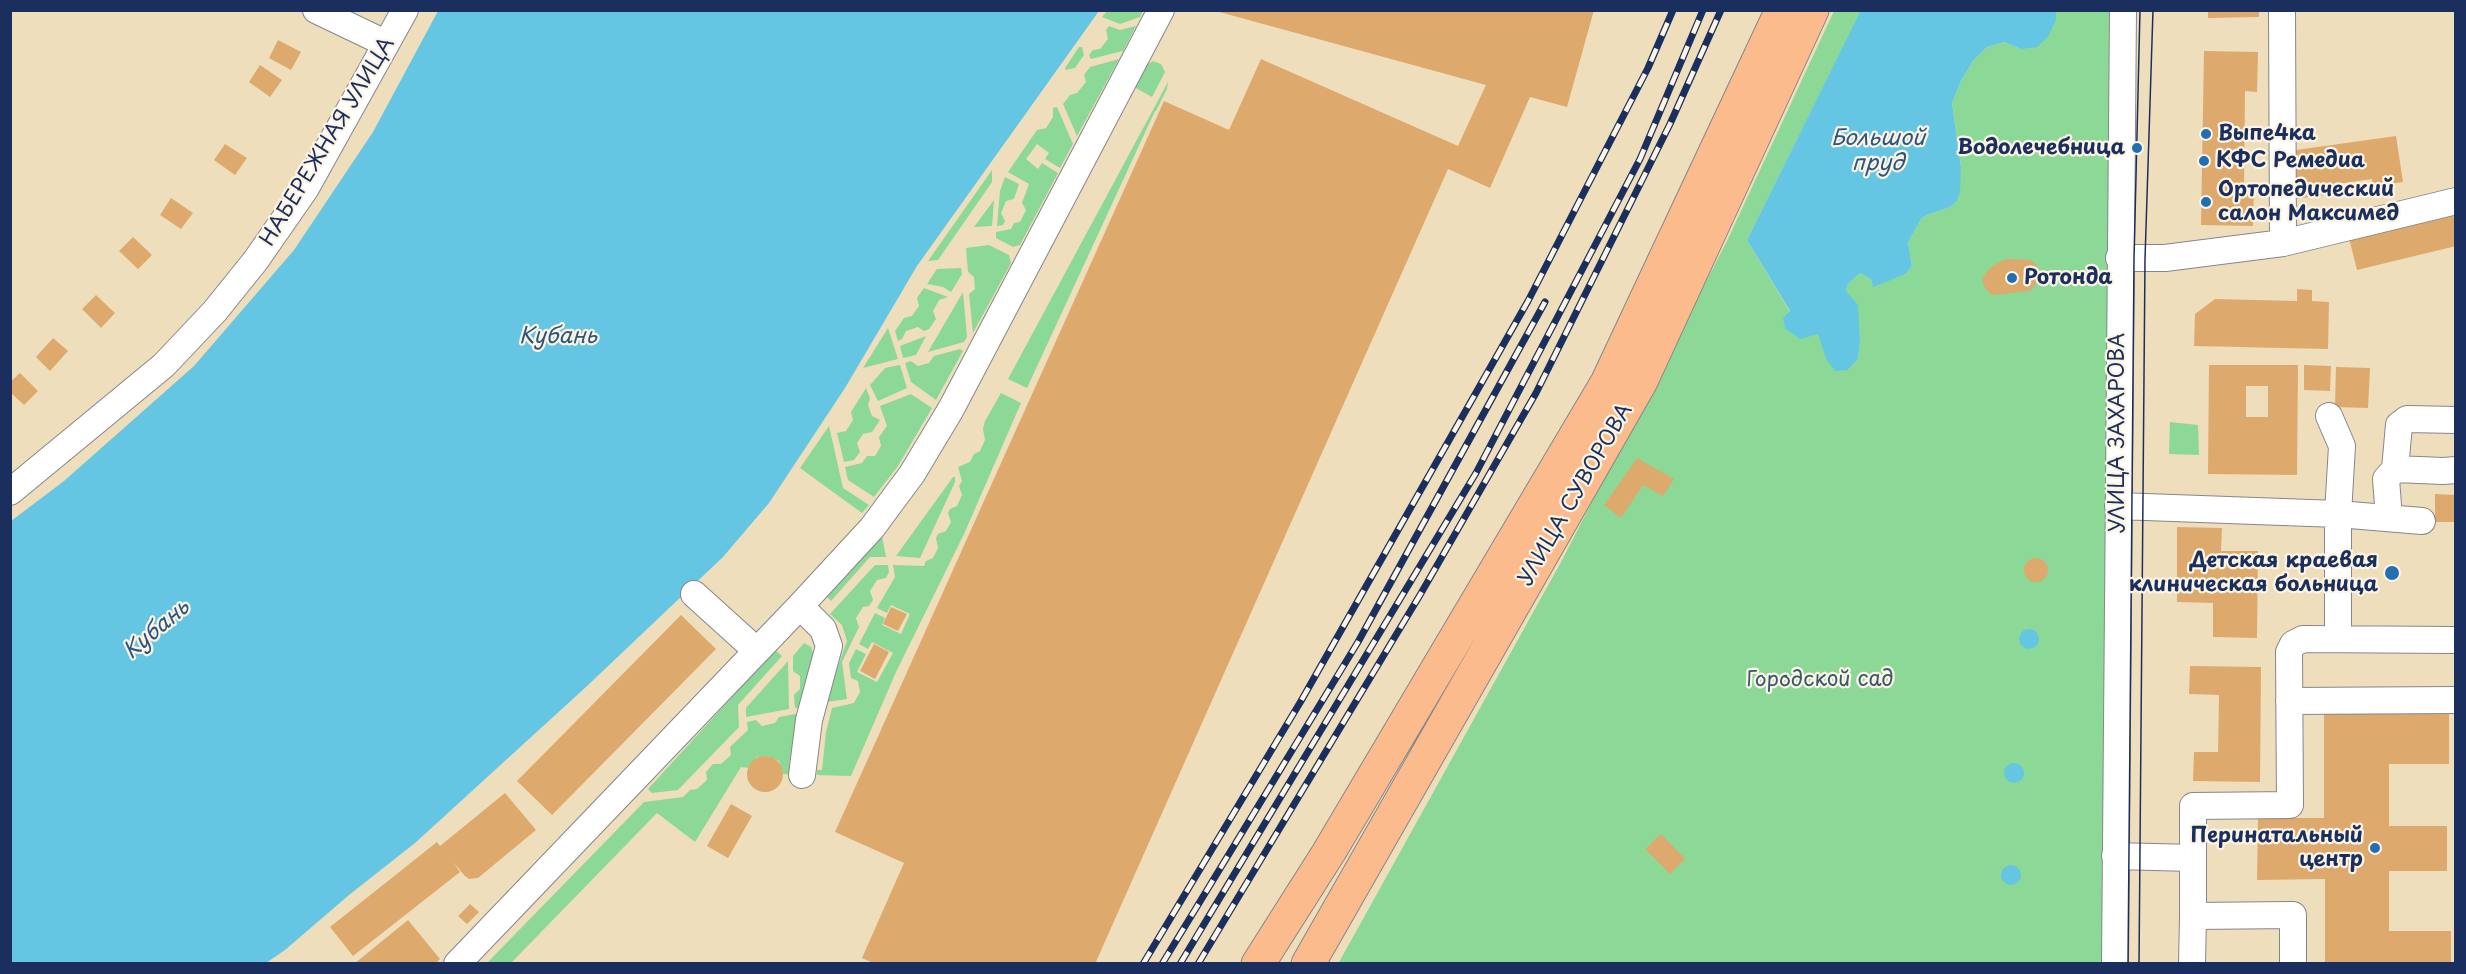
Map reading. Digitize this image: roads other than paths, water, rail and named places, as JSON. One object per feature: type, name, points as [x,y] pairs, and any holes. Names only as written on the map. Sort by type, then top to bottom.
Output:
[{"type":"main road","name":"УЛИЦА СУВОРОВА","points":[[1258,963],[1329,852],[1607,383],[1782,10]]},
{"type":"main road","name":"УЛИЦА СУВОРОВА","points":[[1308,963],[1641,381],[1812,10]]},
{"type":"main road","name":"УЛИЦА СУВОРОВА","points":[[1270,963],[1329,852]]},
{"type":"street","points":[[316,10],[385,43]]},
{"type":"street","name":"НАБЕРЕЖНАЯ УЛИЦА","points":[[10,492],[164,365],[222,302],[256,260],[306,188],[385,43],[401,21],[405,10]]},
{"type":"street","points":[[457,963],[800,606],[872,528],[912,474],[951,410],[1161,10]]},
{"type":"street","name":"УЛИЦА ЗАХАРОВА","points":[[2115,963],[2123,10]]},
{"type":"street","points":[[2282,10],[2283,243]]},
{"type":"street","points":[[2120,258],[2165,258],[2283,243],[2456,201]]},
{"type":"street","points":[[2328,416],[2342,446],[2338,514],[2338,639]]},
{"type":"street","points":[[2389,518],[2386,479],[2395,469],[2399,424],[2407,419],[2456,420]]},
{"type":"street","points":[[2395,469],[2456,470]]},
{"type":"street","points":[[2118,506],[2338,514],[2422,520]]},
{"type":"street","points":[[694,594],[757,651]]},
{"type":"street","points":[[800,606],[823,629],[829,646],[808,720],[802,775]]},
{"type":"street","points":[[2192,963],[2193,806],[2290,805],[2289,652],[2293,644],[2303,639],[2456,640]]},
{"type":"street","points":[[2289,701],[2456,700]]},
{"type":"street","points":[[2115,856],[2193,858]]},
{"type":"street","points":[[2193,916],[2293,915],[2293,963]]},
{"type":"water","name":"Большой пруд","points":[[1861,10],[2056,11],[2056,20],[2048,37],[2037,47],[2021,49],[2004,42],[1987,47],[1973,61],[1952,103],[1961,167],[1960,191],[1957,201],[1950,207],[1921,219],[1908,243],[1912,266],[1906,274],[1873,287],[1871,279],[1860,273],[1848,284],[1846,291],[1858,305],[1860,341],[1858,359],[1848,370],[1835,371],[1826,359],[1818,334],[1800,339],[1785,328],[1783,318],[1790,311],[1747,240]]},
{"type":"water","name":"Кубань","points":[[438,11],[1099,11],[917,266],[845,388],[769,503],[723,557],[586,687],[415,843],[266,963],[11,964],[11,521],[64,481],[194,366],[294,250],[373,132]]},
{"type":"water","points":[[2029,629],[2036,632],[2039,639],[2036,646],[2029,649],[2022,646],[2019,639],[2022,632]]},
{"type":"water","points":[[2014,763],[2021,766],[2024,773],[2021,780],[2014,783],[2007,780],[2004,773],[2007,766]]},
{"type":"water","points":[[2011,865],[2018,868],[2021,875],[2018,882],[2011,885],[2004,882],[2001,875],[2004,868]]},
{"type":"tram line","points":[[2128,964],[2134,259],[2140,10]]},
{"type":"tram line","points":[[2139,964],[2145,259],[2153,10]]},
{"type":"railway","points":[[1143,964],[1301,701],[1528,301],[1648,68],[1673,10]]},
{"type":"railway","points":[[1180,964],[1476,473],[1640,159],[1703,10]]},
{"type":"railway","points":[[1198,964],[1420,595],[1536,393],[1670,124],[1721,10]]},
{"type":"railway","points":[[1162,964],[1358,642],[1545,302]]},
{"type":"place","name":"Выпе4ка","points":[[2206,134]]},
{"type":"place","name":"Водолечебница","points":[[2137,148]]},
{"type":"place","name":"КФС Ремедиа","points":[[2204,161]]},
{"type":"place","name":"Ортопедический салон Максимед","points":[[2206,202]]},
{"type":"place","name":"Ротонда","points":[[2012,278]]},
{"type":"place","name":"Детская краевая клиническая больница","points":[[2392,573]]},
{"type":"place","name":"Перинатальный центр","points":[[2375,848]]},
{"type":"park label","name":"Городской сад","points":[[1820,680]]}]
